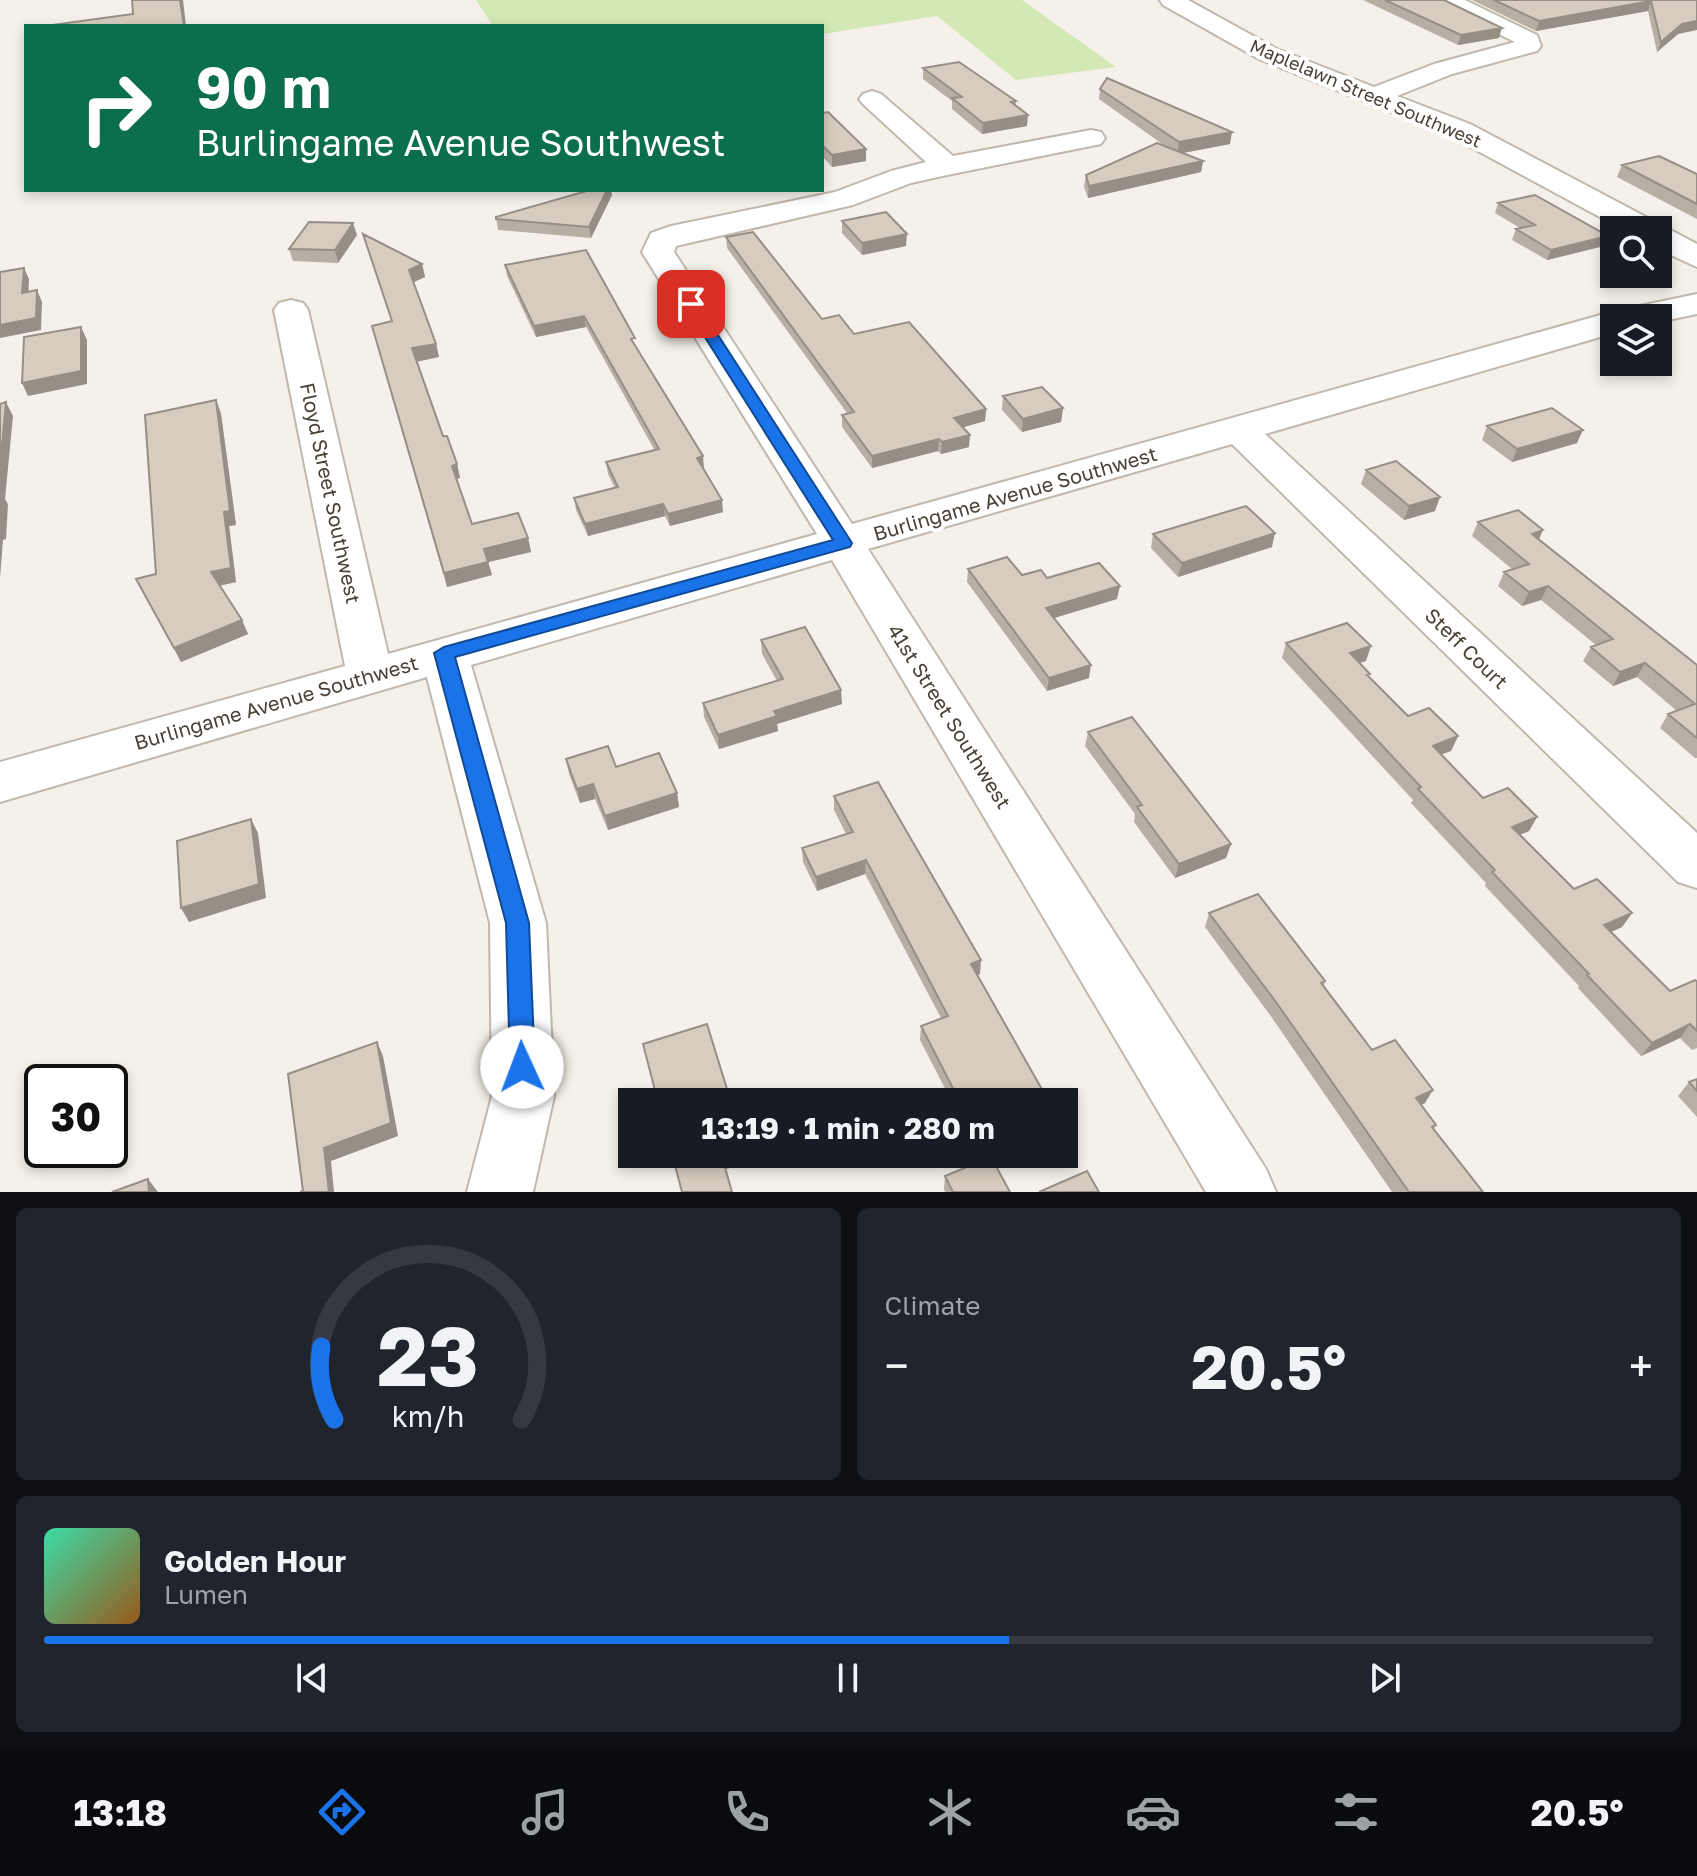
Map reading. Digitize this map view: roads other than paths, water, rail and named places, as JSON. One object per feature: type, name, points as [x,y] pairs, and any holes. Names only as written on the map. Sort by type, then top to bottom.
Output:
[{"type":"street","name":"Maplelawn Street Southwest","points":[[1171,0],[1268,54],[1460,130],[1621,216]]},
{"type":"street","points":[[1376,95],[1443,69],[1529,46],[1529,40],[1513,30],[1447,0]]},
{"type":"street","points":[[872,99],[947,166],[1091,138]]},
{"type":"street","name":"41st Street Southwest","points":[[947,166],[901,177],[843,199],[682,233],[662,240],[658,252],[843,543],[1243,1192]]},
{"type":"street","points":[[1672,244],[1697,257]]},
{"type":"street","points":[[1672,309],[1697,304]]},
{"type":"street","name":"Floyd Street Southwest","points":[[291,310],[370,675]]},
{"type":"street","name":"Burlingame Avenue Southwest","points":[[0,782],[1600,326]]},
{"type":"street","name":"Steff Court","points":[[1238,429],[1697,866]]},
{"type":"street","points":[[444,653],[518,923],[523,1096],[500,1192]]}]
